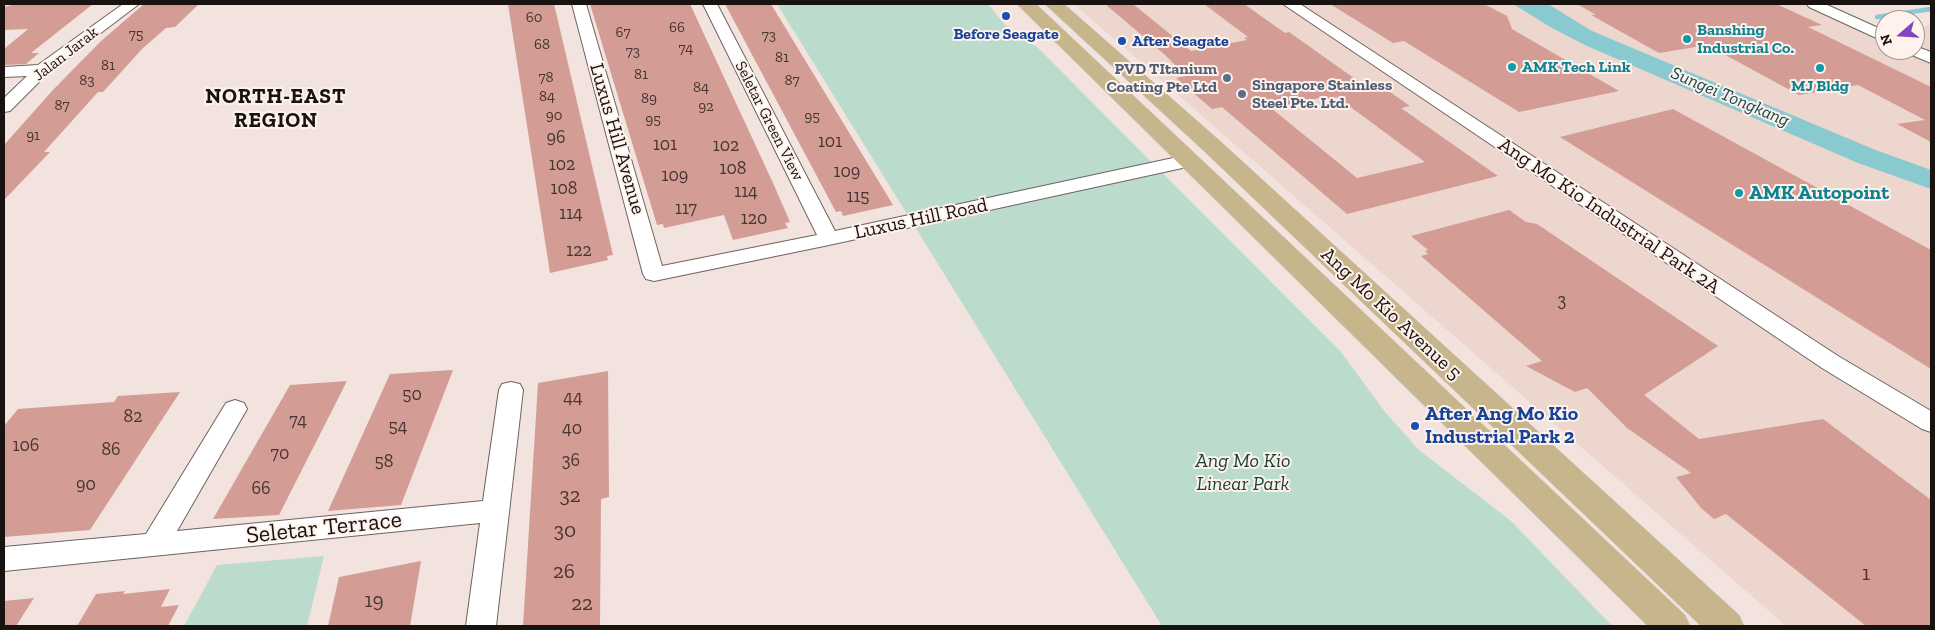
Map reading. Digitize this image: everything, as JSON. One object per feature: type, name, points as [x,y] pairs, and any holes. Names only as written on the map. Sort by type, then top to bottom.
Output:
[{"type":"main road","name":"Ang Mo Kio Avenue 5","points":[[1026,4],[1188,161],[1289,239],[1726,626]]},
{"type":"main road","name":"Ang Mo Kio Avenue 5","points":[[1054,4],[1672,626]]},
{"type":"street","name":"Jalan Jarak","points":[[4,107],[42,70],[132,4]]},
{"type":"street","name":"Luxus Hill Avenue","points":[[579,4],[654,274]]},
{"type":"street","name":"Seletar Green View","points":[[710,4],[829,239]]},
{"type":"street","name":"Ang Mo Kio Industrial Park 2A","points":[[1290,4],[1814,351],[1931,423]]},
{"type":"street","points":[[1814,4],[1875,32]]},
{"type":"street","points":[[1826,4],[1875,26]]},
{"type":"street","points":[[4,72],[42,70]]},
{"type":"street","name":"Luxus Hill Road","points":[[654,274],[829,239],[1188,161]]},
{"type":"street","points":[[481,626],[494,511],[511,390]]},
{"type":"street","points":[[154,546],[235,409]]},
{"type":"street","name":"Seletar Terrace","points":[[4,560],[494,511]]},
{"type":"shaded area","points":[[1074,4],[1804,4],[1855,27],[1875,28],[1875,60],[1925,60],[1925,26],[1931,25],[1931,626],[1786,626]]},
{"type":"green space","name":"Ang Mo Kio Linear Park","points":[[777,4],[988,4],[1005,25],[1038,48],[1341,352],[1385,412],[1419,450],[1511,521],[1612,626],[1162,626]]},
{"type":"green space","points":[[324,556],[307,626],[184,626],[217,565]]},
{"type":"water","name":"Sungei Tongkang","points":[[1513,4],[1548,4],[1592,31],[1873,149],[1931,170],[1931,189],[1858,163],[1587,46],[1552,28]]},
{"type":"building","points":[[16,4],[93,4],[31,53],[39,53],[26,64],[4,65],[4,49],[28,29],[4,30],[4,7]]},
{"type":"building","points":[[144,4],[199,4],[175,27],[166,28],[143,48],[103,92],[98,92],[44,152],[50,152],[4,200],[4,145],[52,91],[100,42]]},
{"type":"building","points":[[508,4],[554,4],[613,255],[607,256],[608,260],[550,273]]},
{"type":"building","points":[[590,4],[690,4],[773,183],[790,222],[785,223],[788,228],[733,240],[724,215],[664,228],[663,224],[657,225]]},
{"type":"building","points":[[725,4],[771,4],[893,205],[843,216],[841,211],[836,212]]},
{"type":"building","points":[[1105,4],[1133,4],[1191,51],[1247,40],[1244,38],[1248,37],[1204,4],[1244,4],[1285,33],[1289,32],[1365,86],[1377,83],[1410,106],[1401,108],[1498,176],[1347,214],[1222,107],[1212,109],[1176,78],[1186,76],[1164,54]],"holes":[[[1324,97],[1328,99],[1337,97],[1425,162],[1357,178],[1271,108]]]},
{"type":"building","name":"AMK Tech Link","points":[[1330,4],[1484,4],[1507,16],[1512,29],[1619,91],[1519,112],[1404,41],[1393,43]]},
{"type":"building","points":[[1577,4],[1776,4],[1822,25],[1808,27],[1931,87],[1931,142],[1897,124],[1925,120],[1858,85],[1799,95],[1707,45],[1659,53],[1591,15],[1596,15]]},
{"type":"building","name":"AMK Autopoint","points":[[1673,109],[1931,250],[1931,369],[1560,137]]},
{"type":"building","points":[[1509,210],[1526,222],[1537,224],[1718,346],[1644,395],[1699,439],[1823,419],[1931,500],[1931,626],[1866,626],[1726,514],[1714,519],[1701,508],[1676,477],[1691,473],[1627,428],[1587,388],[1575,392],[1526,366],[1542,361],[1421,256],[1428,254],[1425,251],[1428,250],[1411,236]]},
{"type":"building","points":[[453,370],[401,505],[328,511],[390,374]]},
{"type":"building","points":[[608,371],[609,497],[601,499],[600,626],[523,626],[538,383]]},
{"type":"building","points":[[347,381],[279,515],[213,519],[290,385]]},
{"type":"building","points":[[180,392],[90,530],[4,537],[4,426],[18,409],[114,402],[118,396]]},
{"type":"building","points":[[421,561],[410,626],[328,626],[339,577]]},
{"type":"building","points":[[170,589],[161,607],[179,605],[168,626],[77,626],[96,594],[125,591],[123,594]]},
{"type":"building","points":[[34,598],[16,626],[4,626],[4,601]]},
{"type":"waterway","points":[[1924,10],[1931,9]]},
{"type":"place","name":"Before Seagate","points":[[1006,16]]},
{"type":"place","name":"Banshing Industrial Co.","points":[[1687,39]]},
{"type":"place","name":"After Seagate","points":[[1122,41]]},
{"type":"place","name":"AMK Tech Link","points":[[1512,67]]},
{"type":"place","name":"MJ Bldg","points":[[1820,68]]},
{"type":"place","name":"PVD TItanium Coating Pte Ltd","points":[[1227,78]]},
{"type":"place","name":"Singapore Stainless Steel Pte. Ltd.","points":[[1242,94]]},
{"type":"place","name":"AMK Autopoint","points":[[1739,193]]},
{"type":"place","name":"After Ang Mo Kio Industrial Park 2","points":[[1415,426]]},
{"type":"district","name":"NORTH-EAST REGION","points":[[276,109]]}]
